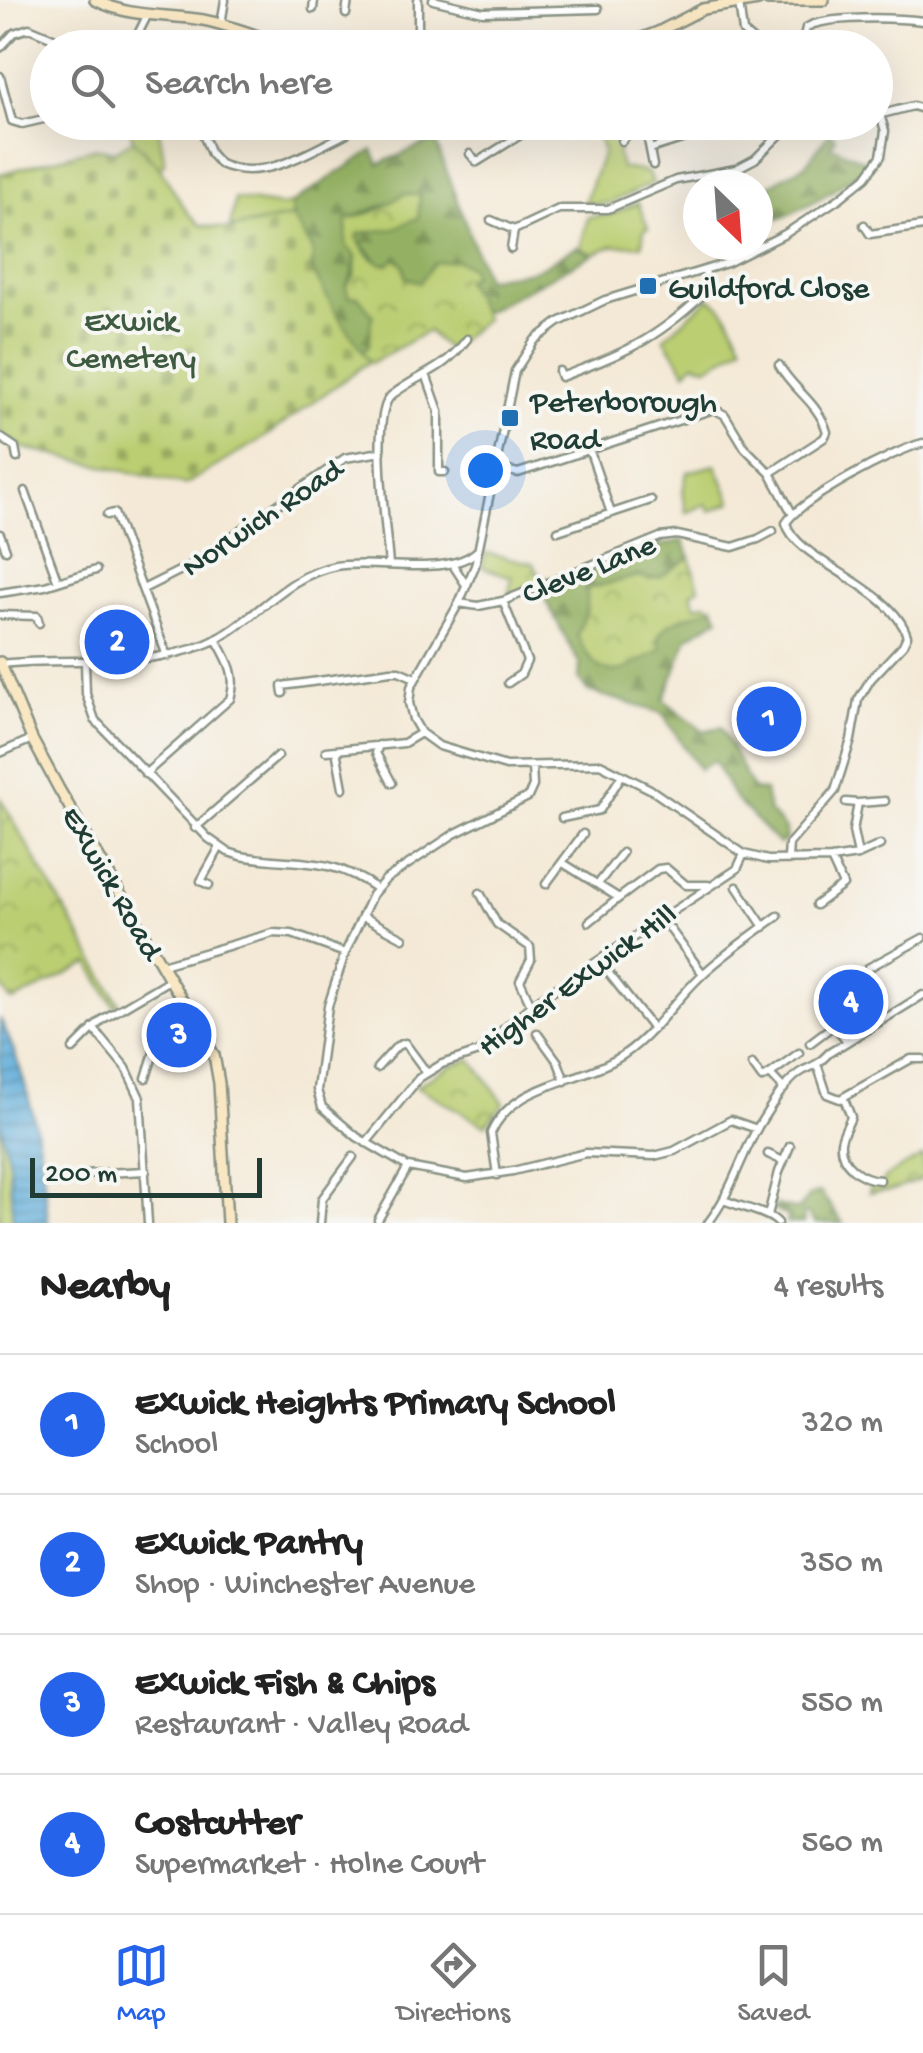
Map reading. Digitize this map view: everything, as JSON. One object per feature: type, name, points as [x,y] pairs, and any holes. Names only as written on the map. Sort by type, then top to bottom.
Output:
[{"type":"street","points":[[96,0],[147,16],[192,18],[239,30]]},
{"type":"street","points":[[221,24],[225,0]]},
{"type":"street","points":[[346,14],[348,0]]},
{"type":"street","points":[[418,0],[418,30]]},
{"type":"street","points":[[433,0],[483,12],[598,9]]},
{"type":"street","points":[[662,30],[702,9],[758,0]]},
{"type":"street","points":[[768,0],[824,0]]},
{"type":"street","points":[[739,3],[743,30]]},
{"type":"street","points":[[579,10],[579,21]]},
{"type":"street","points":[[140,30],[147,16]]},
{"type":"street","points":[[805,30],[817,21],[923,21]]},
{"type":"street","points":[[0,48],[14,34],[34,30]]},
{"type":"street","points":[[0,76],[12,121],[30,122]]},
{"type":"street","points":[[893,111],[913,106],[923,109]]},
{"type":"street","points":[[207,140],[220,164],[257,171],[332,140]]},
{"type":"street","points":[[470,154],[475,165],[513,140]]},
{"type":"street","points":[[648,140],[653,165]]},
{"type":"street","points":[[650,149],[679,140]]},
{"type":"street","points":[[491,220],[514,230],[531,229],[542,214],[559,209],[608,209],[676,180],[736,170],[775,140]]},
{"type":"street","points":[[880,846],[831,858],[760,859],[744,854],[650,788],[593,762],[492,764],[438,746],[421,733],[409,703],[416,678],[467,587],[515,371],[535,340],[559,322],[605,300],[706,269],[801,224],[874,168],[884,140]]},
{"type":"street","points":[[579,210],[579,220]]},
{"type":"street","points":[[864,225],[870,234]]},
{"type":"street","points":[[864,243],[870,234],[923,226]]},
{"type":"street","points":[[512,249],[514,230]]},
{"type":"street","points":[[560,377],[633,349],[666,328],[704,294],[706,269]]},
{"type":"street","points":[[389,565],[380,420],[384,403],[448,362],[467,340]]},
{"type":"street","points":[[770,473],[824,438],[826,432],[816,407],[781,369],[795,365]]},
{"type":"street","points":[[426,376],[439,411],[442,472],[428,472]]},
{"type":"street","points":[[496,468],[518,473],[714,409],[725,415],[745,448],[770,473],[792,513]]},
{"type":"street","points":[[0,437],[15,447],[17,458]]},
{"type":"street","points":[[788,858],[789,844],[835,791],[858,700],[907,636],[902,622],[888,608],[789,532],[786,523],[792,513],[849,476],[923,443]]},
{"type":"street","points":[[589,449],[610,513]]},
{"type":"street","name":"Norwich Road","points":[[143,589],[189,566],[345,458],[381,452]]},
{"type":"street","points":[[25,491],[58,582]]},
{"type":"street","points":[[558,531],[610,513],[641,508],[650,500]]},
{"type":"street","points":[[113,513],[167,656]]},
{"type":"street","points":[[567,528],[572,540]]},
{"type":"street","name":"Cleve Lane","points":[[460,603],[478,606],[503,601],[660,537],[677,536],[733,547],[758,540],[772,531]]},
{"type":"street","points":[[0,534],[7,545]]},
{"type":"street","points":[[0,663],[167,656],[216,639],[299,578],[334,566],[453,565],[478,550]]},
{"type":"street","points":[[453,565],[467,587]]},
{"type":"street","points":[[0,593],[96,570]]},
{"type":"street","points":[[503,601],[527,661],[521,674],[508,683]]},
{"type":"street","points":[[0,615],[24,613],[36,616],[39,622]]},
{"type":"street","points":[[145,775],[230,700],[234,677],[216,639]]},
{"type":"street","points":[[85,661],[91,713],[196,828],[220,847],[260,859],[333,865],[354,872],[377,888]]},
{"type":"street","name":"Exwick Road","points":[[0,663],[32,739],[203,1032],[216,1065],[227,1223]]},
{"type":"street","points":[[279,675],[283,689],[399,671],[416,678]]},
{"type":"street","points":[[326,751],[404,742],[421,733]]},
{"type":"street","points":[[0,753],[32,739]]},
{"type":"street","points":[[379,745],[376,752],[389,780]]},
{"type":"street","points":[[336,750],[343,788]]},
{"type":"street","points":[[196,828],[271,768],[278,756]]},
{"type":"street","points":[[532,766],[533,786],[528,797],[454,834],[377,888],[344,953],[328,1006],[318,1090],[327,1112],[366,1143],[408,1167],[455,1177],[497,1175],[586,1153],[654,1156],[674,1151],[731,1120],[757,1128]]},
{"type":"street","points":[[562,818],[600,810],[622,775]]},
{"type":"street","points":[[846,802],[885,801]]},
{"type":"street","points":[[858,802],[852,831],[858,854]]},
{"type":"street","points":[[546,884],[583,834]]},
{"type":"street","points":[[192,877],[205,883],[220,847]]},
{"type":"street","points":[[598,884],[622,853]]},
{"type":"street","name":"Higher Exwick Hill","points":[[366,1143],[414,1082],[426,1073],[478,1052],[530,1005],[737,868],[744,854]]},
{"type":"street","points":[[816,905],[843,886],[831,858]]},
{"type":"street","points":[[562,863],[619,898]]},
{"type":"street","points":[[589,922],[658,870],[666,868],[686,885],[709,885]]},
{"type":"street","points":[[737,887],[764,927]]},
{"type":"street","points":[[745,898],[756,890]]},
{"type":"street","points":[[480,893],[497,924],[530,947],[531,960],[520,981],[530,1005]]},
{"type":"street","points":[[362,916],[403,938]]},
{"type":"street","points":[[497,1175],[490,1137],[499,1116],[514,1102],[620,1057],[653,1029],[703,974],[778,916]]},
{"type":"street","points":[[670,930],[703,974]]},
{"type":"street","points":[[162,965],[273,933],[292,934],[344,953]]},
{"type":"street","points":[[678,940],[689,933]]},
{"type":"street","points":[[868,968],[923,938]]},
{"type":"street","points":[[883,960],[890,972]]},
{"type":"street","points":[[599,961],[653,1029]]},
{"type":"street","points":[[73,1049],[119,1009],[171,979]]},
{"type":"street","points":[[708,1223],[724,1200],[757,1128],[784,1089],[804,1070],[818,1067],[828,1054],[923,995]]},
{"type":"street","points":[[146,1078],[164,1020],[186,1003]]},
{"type":"street","points":[[810,1043],[844,1018]]},
{"type":"street","points":[[834,1025],[848,1041]]},
{"type":"street","points":[[93,1028],[126,1068],[140,1098],[148,1223]]},
{"type":"street","points":[[537,1033],[565,1080]]},
{"type":"street","points":[[546,1043],[556,1036]]},
{"type":"street","points":[[377,1068],[397,1046],[405,1043],[426,1073]]},
{"type":"street","points":[[762,1078],[799,1053]]},
{"type":"street","points":[[818,1067],[826,1094],[844,1098],[911,1059],[923,1060]]},
{"type":"street","points":[[752,1064],[762,1078],[760,1091]]},
{"type":"street","points":[[770,1074],[784,1089]]},
{"type":"street","points":[[844,1098],[851,1117],[841,1147],[856,1173],[867,1180],[880,1180]]},
{"type":"street","points":[[724,1200],[773,1218],[783,1161],[790,1146]]},
{"type":"street","points":[[768,1154],[783,1161]]},
{"type":"street","points":[[320,1223],[322,1199],[353,1157]]},
{"type":"street","points":[[378,1220],[388,1213],[408,1167]]},
{"type":"street","points":[[84,1174],[146,1171]]},
{"type":"street","points":[[864,1190],[867,1180]]},
{"type":"green space","points":[[133,140],[161,140],[165,163],[159,167]]},
{"type":"green space","name":"Exwick Cemetery","points":[[133,140],[159,167],[187,212],[200,225],[228,229],[292,217],[313,250],[312,270],[370,361],[265,437],[185,485],[24,448],[0,433],[0,174],[95,148],[115,151]]},
{"type":"green space","points":[[435,140],[486,279],[535,270],[577,247],[593,254],[482,313],[464,279],[472,276],[471,268],[456,260],[420,282],[406,278],[403,264],[380,264],[358,240],[360,233],[418,218],[420,195],[364,213],[347,220],[355,262],[346,287],[349,297],[358,296],[373,315],[373,334],[367,349],[361,349],[337,316],[312,269],[313,250],[292,217],[291,204],[373,150],[379,164]]},
{"type":"green space","points":[[599,140],[618,140],[621,168],[647,172],[653,183],[610,203],[584,204],[603,152]]},
{"type":"green space","points":[[824,140],[834,140],[831,146],[869,163],[817,200],[773,221],[773,183],[806,164]]},
{"type":"green space","points":[[404,194],[420,195],[418,218],[393,229],[360,233],[360,244],[383,264],[388,265],[395,258],[403,264],[406,278],[420,282],[434,263],[456,260],[471,268],[472,277],[465,280],[485,319],[448,350],[428,331],[371,363],[361,349],[367,349],[369,344],[373,315],[358,296],[349,297],[346,287],[355,274],[356,256],[346,246],[347,220],[381,209]]},
{"type":"green space","points":[[235,199],[291,204],[292,217],[230,228]]},
{"type":"green space","points":[[638,203],[648,228],[644,230],[642,245],[612,246],[593,254],[580,248],[588,217],[609,215]]},
{"type":"green space","points":[[709,298],[726,312],[743,345],[708,367],[694,363],[686,372],[664,338]]},
{"type":"green space","points":[[716,465],[732,502],[710,511],[706,504],[686,513],[683,491],[687,472]]},
{"type":"green space","points":[[683,540],[690,557],[661,577],[639,576],[588,589],[587,609],[577,635],[660,641],[658,637],[669,625],[713,605],[719,618],[688,637],[664,700],[703,731],[721,727],[753,790],[765,791],[769,811],[785,829],[786,840],[779,844],[734,798],[714,761],[699,769],[662,713],[588,691],[579,680],[580,665],[541,591],[642,550]]},
{"type":"green space","points":[[486,553],[533,563],[540,577],[550,579],[508,596],[512,577],[482,567]]},
{"type":"green space","points":[[690,557],[699,588],[691,593],[696,606],[706,603],[711,607],[668,625],[658,637],[661,649],[634,665],[613,671],[594,663],[577,635],[587,609],[587,589],[639,576],[660,577]]},
{"type":"green space","points":[[0,798],[119,1003],[114,1006],[89,963],[14,1001],[0,984]]},
{"type":"green space","points":[[471,1059],[504,1103],[485,1125],[416,1086]]},
{"type":"green space","points":[[0,1120],[9,1162],[13,1223],[0,1223]]},
{"type":"green space","points":[[923,1156],[923,1179],[893,1190],[869,1193],[871,1185],[882,1186],[885,1177]]},
{"type":"green space","points":[[820,1192],[843,1223],[815,1223],[807,1213],[803,1215],[804,1223],[786,1223],[789,1216],[774,1210],[776,1205],[799,1210],[808,1196]]},
{"type":"water","points":[[0,1018],[34,1118],[48,1223],[13,1223],[9,1162],[0,1120]]},
{"type":"place","name":"Guildford Close","points":[[648,286]]},
{"type":"place","name":"Peterborough Road","points":[[510,418]]},
{"type":"place","name":"Exwick Pantry","points":[[117,642]]},
{"type":"place","name":"Exwick Heights Primary School","points":[[769,719]]},
{"type":"place","name":"Costcutter","points":[[851,1002]]},
{"type":"place","name":"Exwick Fish & Chips","points":[[179,1035]]}]
